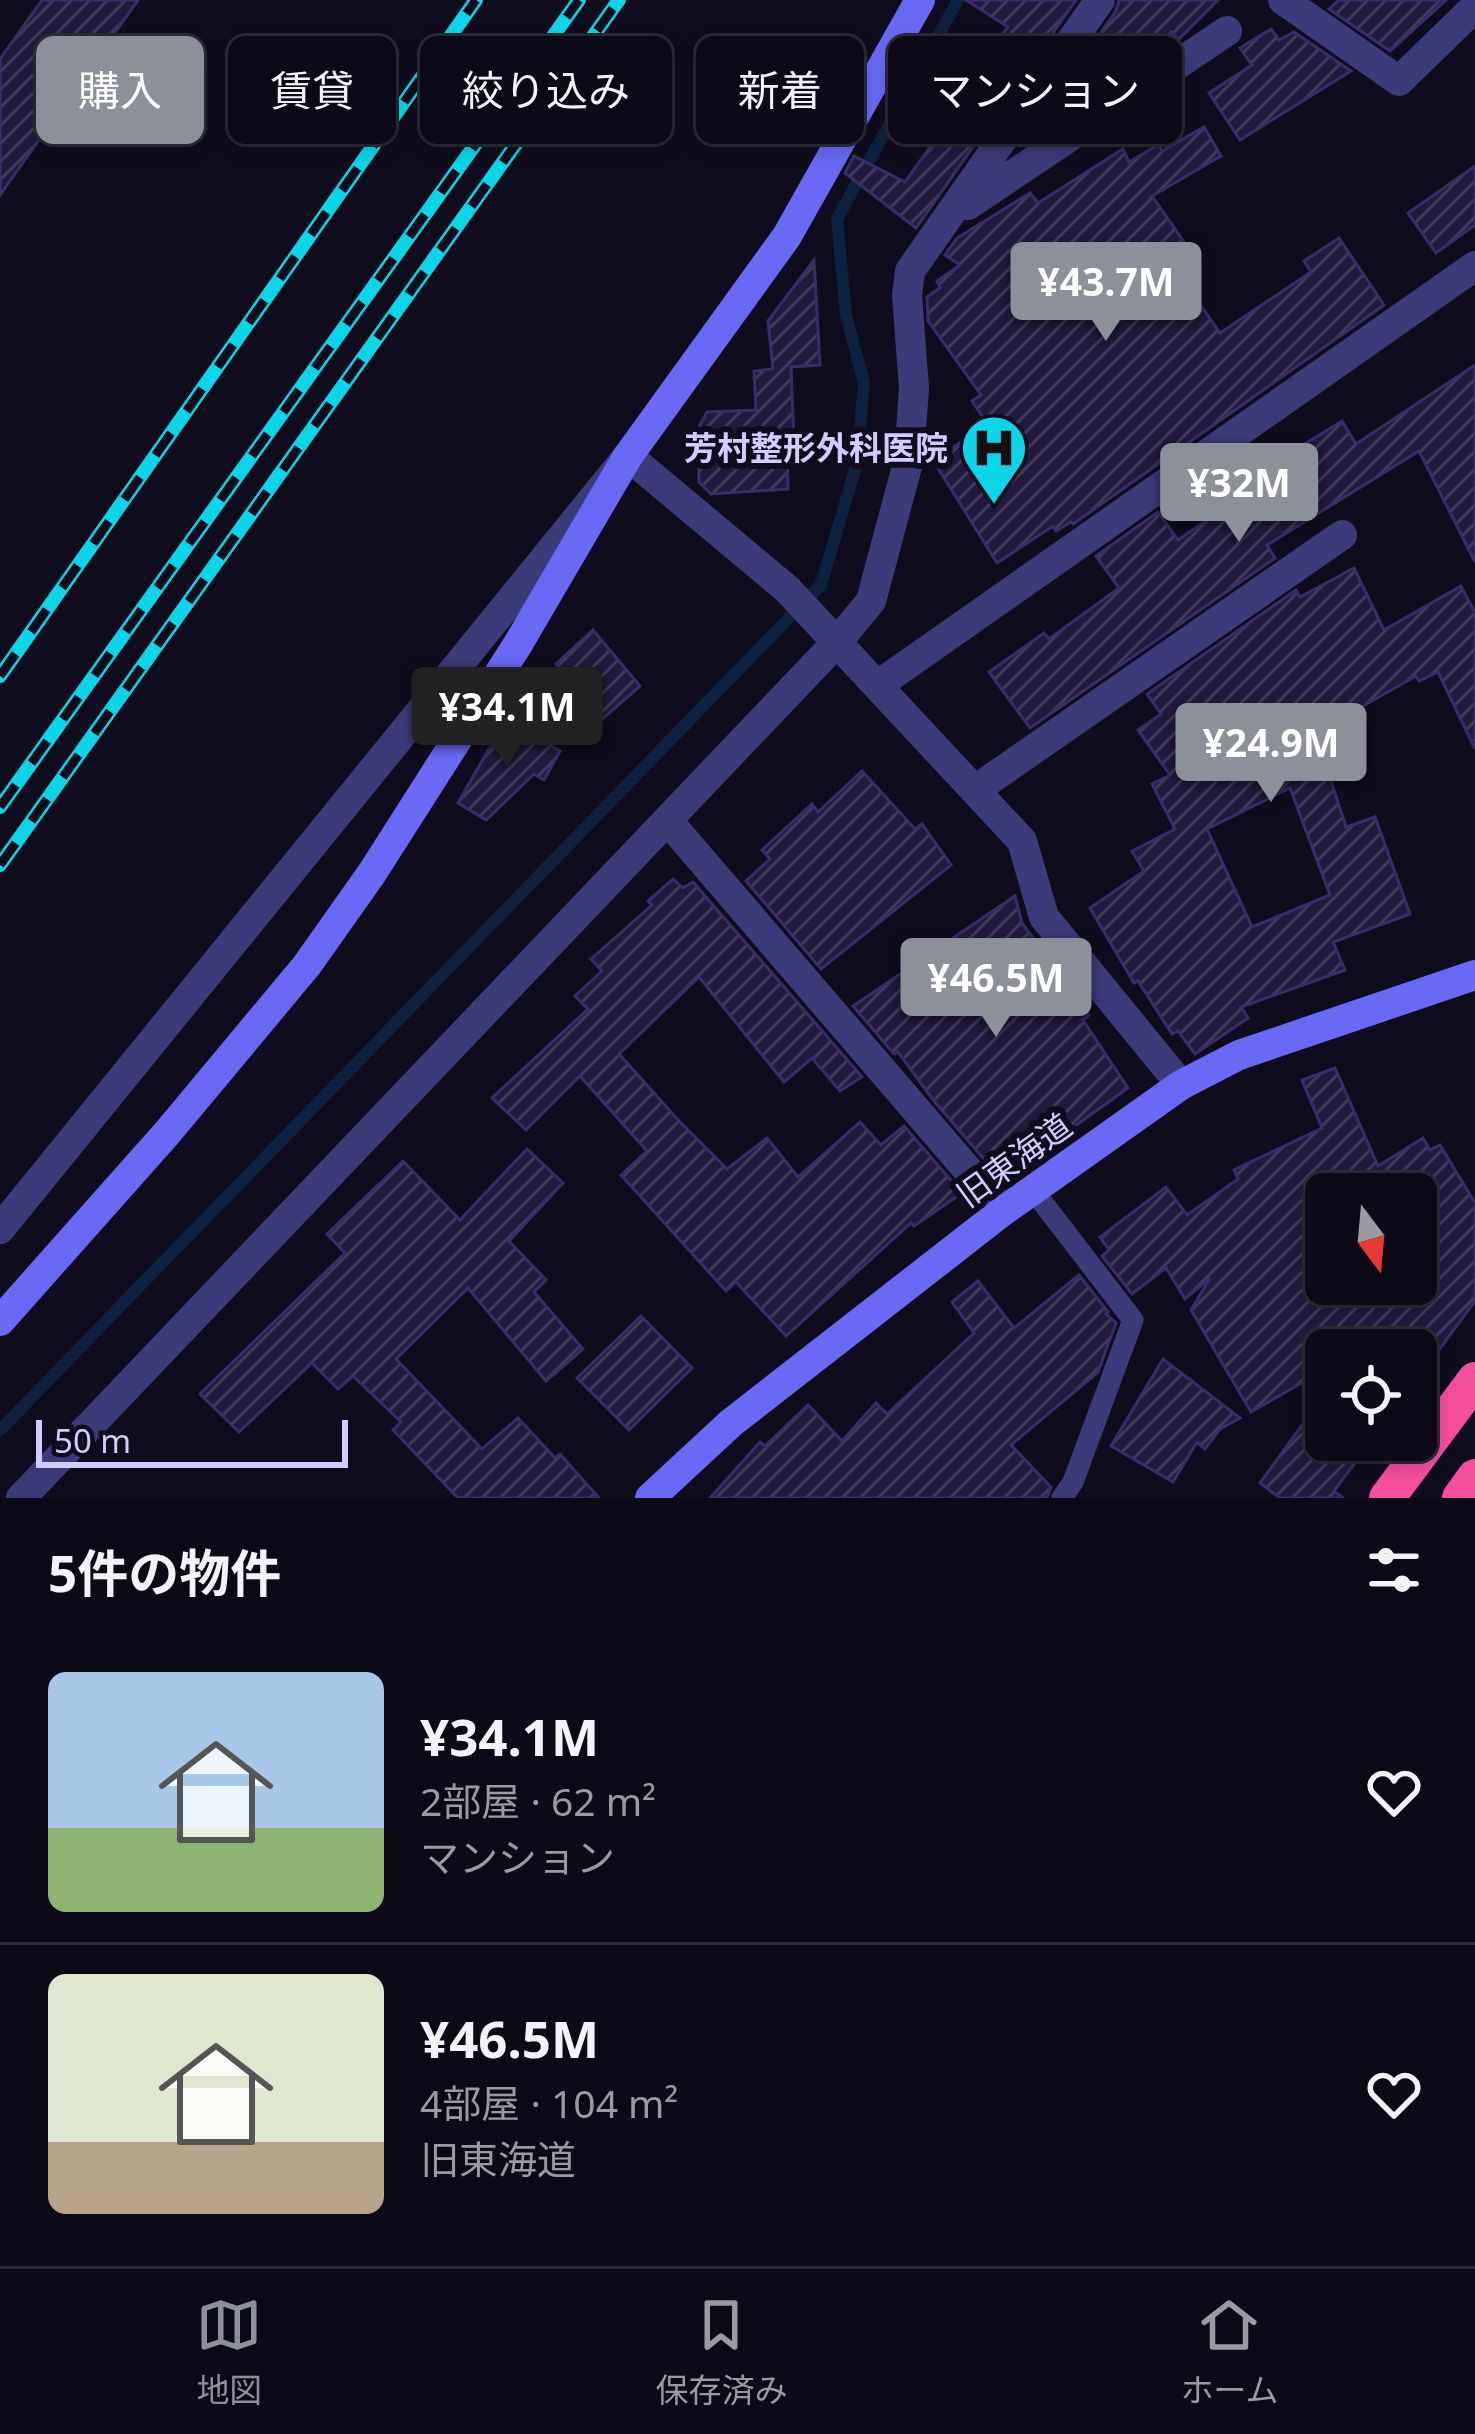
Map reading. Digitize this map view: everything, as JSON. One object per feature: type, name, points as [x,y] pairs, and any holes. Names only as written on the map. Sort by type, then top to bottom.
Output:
[{"type":"highway","points":[[1387,1498],[1475,1380]]},
{"type":"highway","points":[[1460,1498],[1475,1477]]},
{"type":"street","points":[[0,1229],[628,456],[787,236],[920,0]]},
{"type":"street","points":[[21,1498],[668,821],[871,601],[908,460],[914,388],[907,295],[910,271],[1100,0]]},
{"type":"street","points":[[1283,0],[1399,81],[1475,8]]},
{"type":"street","points":[[951,216],[1227,32]]},
{"type":"street","points":[[878,685],[1475,266]]},
{"type":"street","points":[[628,456],[787,589],[1022,842],[1044,917],[1181,1085]]},
{"type":"street","points":[[0,1321],[307,965],[372,873],[518,644],[628,456]]},
{"type":"street","points":[[975,790],[1342,535]]},
{"type":"street","points":[[668,821],[1003,1211]]},
{"type":"street","name":"旧東海道","points":[[657,1496],[731,1423],[1003,1211],[1181,1085],[1239,1055],[1475,975]]},
{"type":"lane","points":[[1033,1190],[1133,1320],[1073,1482],[1062,1498]]},
{"type":"building","points":[[42,0],[138,0],[113,36],[36,36],[36,144],[0,195],[0,59]]},
{"type":"building","points":[[966,0],[1076,0],[1051,36],[1001,36],[1008,27]]},
{"type":"building","points":[[1119,0],[1218,0],[1182,36],[1171,32],[1168,36],[1098,36]]},
{"type":"building","points":[[1339,0],[1446,0],[1390,51],[1329,9]]},
{"type":"building","points":[[1271,29],[1279,40],[1294,32],[1351,71],[1240,140],[1209,93],[1252,65],[1240,48]]},
{"type":"building","points":[[1204,127],[1221,156],[1152,196],[1200,265],[1182,278],[1220,333],[1311,272],[1304,261],[1339,238],[1384,305],[1073,524],[1056,531],[1053,526],[997,563],[933,460],[988,425],[972,401],[981,395],[928,321],[927,297],[940,288],[937,281],[960,265],[945,255],[957,238],[1030,193],[1038,203],[1123,149],[1129,162],[1158,145],[1162,151],[1182,144]]},
{"type":"building","points":[[932,144],[975,144],[916,228],[845,173],[854,156],[905,182]]},
{"type":"building","points":[[1475,166],[1475,225],[1436,253],[1408,213]]},
{"type":"building","points":[[814,260],[820,365],[791,367],[794,440],[787,442],[788,489],[711,494],[699,482],[698,429],[707,412],[756,410],[754,371],[773,369],[768,321]]},
{"type":"building","points":[[1475,365],[1475,562],[1419,451],[1267,545],[1275,558],[1030,728],[989,672],[1044,633],[1049,639],[1119,588],[1096,556],[1158,512],[1178,540],[1261,483],[1256,474],[1342,421],[1356,444]]},
{"type":"building","points":[[1354,568],[1384,630],[1461,586],[1475,613],[1475,749],[1438,672],[1419,681],[1416,676],[1324,728],[1328,735],[1318,741],[1346,827],[1375,817],[1410,914],[1333,942],[1345,970],[1241,1007],[1248,1018],[1195,1054],[1178,1031],[1172,1034],[1138,981],[1134,983],[1090,908],[1144,871],[1132,851],[1175,829],[1152,784],[1170,775],[1138,730],[1161,714],[1147,694],[1296,590],[1300,597]],"holes":[[[1290,788],[1330,895],[1252,927],[1207,829]]]},
{"type":"building","points":[[593,630],[640,686],[600,721],[586,712],[580,723],[550,682],[563,673],[556,664]]},
{"type":"building","points":[[506,719],[560,751],[544,780],[534,774],[486,820],[458,803]]},
{"type":"building","points":[[862,771],[915,829],[922,824],[951,865],[821,969],[746,881],[770,859],[762,850],[812,804],[818,812]]},
{"type":"building","points":[[673,879],[683,888],[693,882],[862,1077],[840,1091],[812,1058],[784,1082],[699,977],[619,1054],[680,1122],[727,1169],[767,1138],[798,1177],[860,1122],[881,1145],[904,1126],[962,1193],[914,1226],[911,1223],[786,1336],[736,1282],[726,1291],[621,1175],[647,1151],[580,1076],[526,1130],[492,1098],[588,1009],[575,996],[602,971],[591,959],[652,905],[648,901]]},
{"type":"building","points":[[1015,896],[1022,923],[1089,1015],[1083,1020],[1128,1088],[1001,1179],[898,1052],[894,1054],[853,1006]]},
{"type":"building","points":[[1335,1068],[1378,1166],[1423,1138],[1430,1150],[1440,1145],[1475,1203],[1475,1301],[1439,1350],[1437,1329],[1305,1329],[1305,1381],[1251,1412],[1191,1310],[1210,1278],[1185,1299],[1166,1268],[1132,1294],[1102,1256],[1109,1250],[1100,1237],[1166,1187],[1187,1215],[1238,1179],[1234,1170],[1322,1128],[1302,1080]]},
{"type":"building","points":[[527,1149],[563,1183],[509,1241],[546,1280],[534,1292],[583,1349],[546,1381],[468,1288],[396,1359],[482,1449],[518,1418],[555,1458],[560,1454],[599,1498],[458,1498],[393,1430],[401,1422],[353,1376],[338,1389],[312,1363],[239,1432],[200,1394],[345,1253],[327,1234],[403,1161],[460,1220]]},
{"type":"building","points":[[1079,1275],[1116,1323],[1098,1372],[1011,1445],[1051,1487],[1047,1498],[710,1498],[760,1442],[765,1446],[808,1405],[842,1441],[876,1403],[887,1414],[974,1333],[952,1302],[978,1281],[1014,1328]]},
{"type":"building","points":[[641,1316],[692,1368],[629,1430],[577,1378]]},
{"type":"building","points":[[1163,1359],[1240,1418],[1220,1429],[1205,1449],[1197,1442],[1173,1482],[1111,1446]]},
{"type":"building","points":[[1305,1421],[1305,1461],[1356,1461],[1334,1491],[1343,1498],[1280,1498],[1260,1483]]},
{"type":"waterway","points":[[0,1430],[821,585],[857,463],[864,383],[846,315],[837,219],[958,0]]},
{"type":"railway","points":[[0,676],[476,0]]},
{"type":"railway","points":[[0,807],[579,0]]},
{"type":"railway","points":[[0,865],[619,0]]},
{"type":"place","name":"芳村整形外科医院","points":[[994,507]]}]
